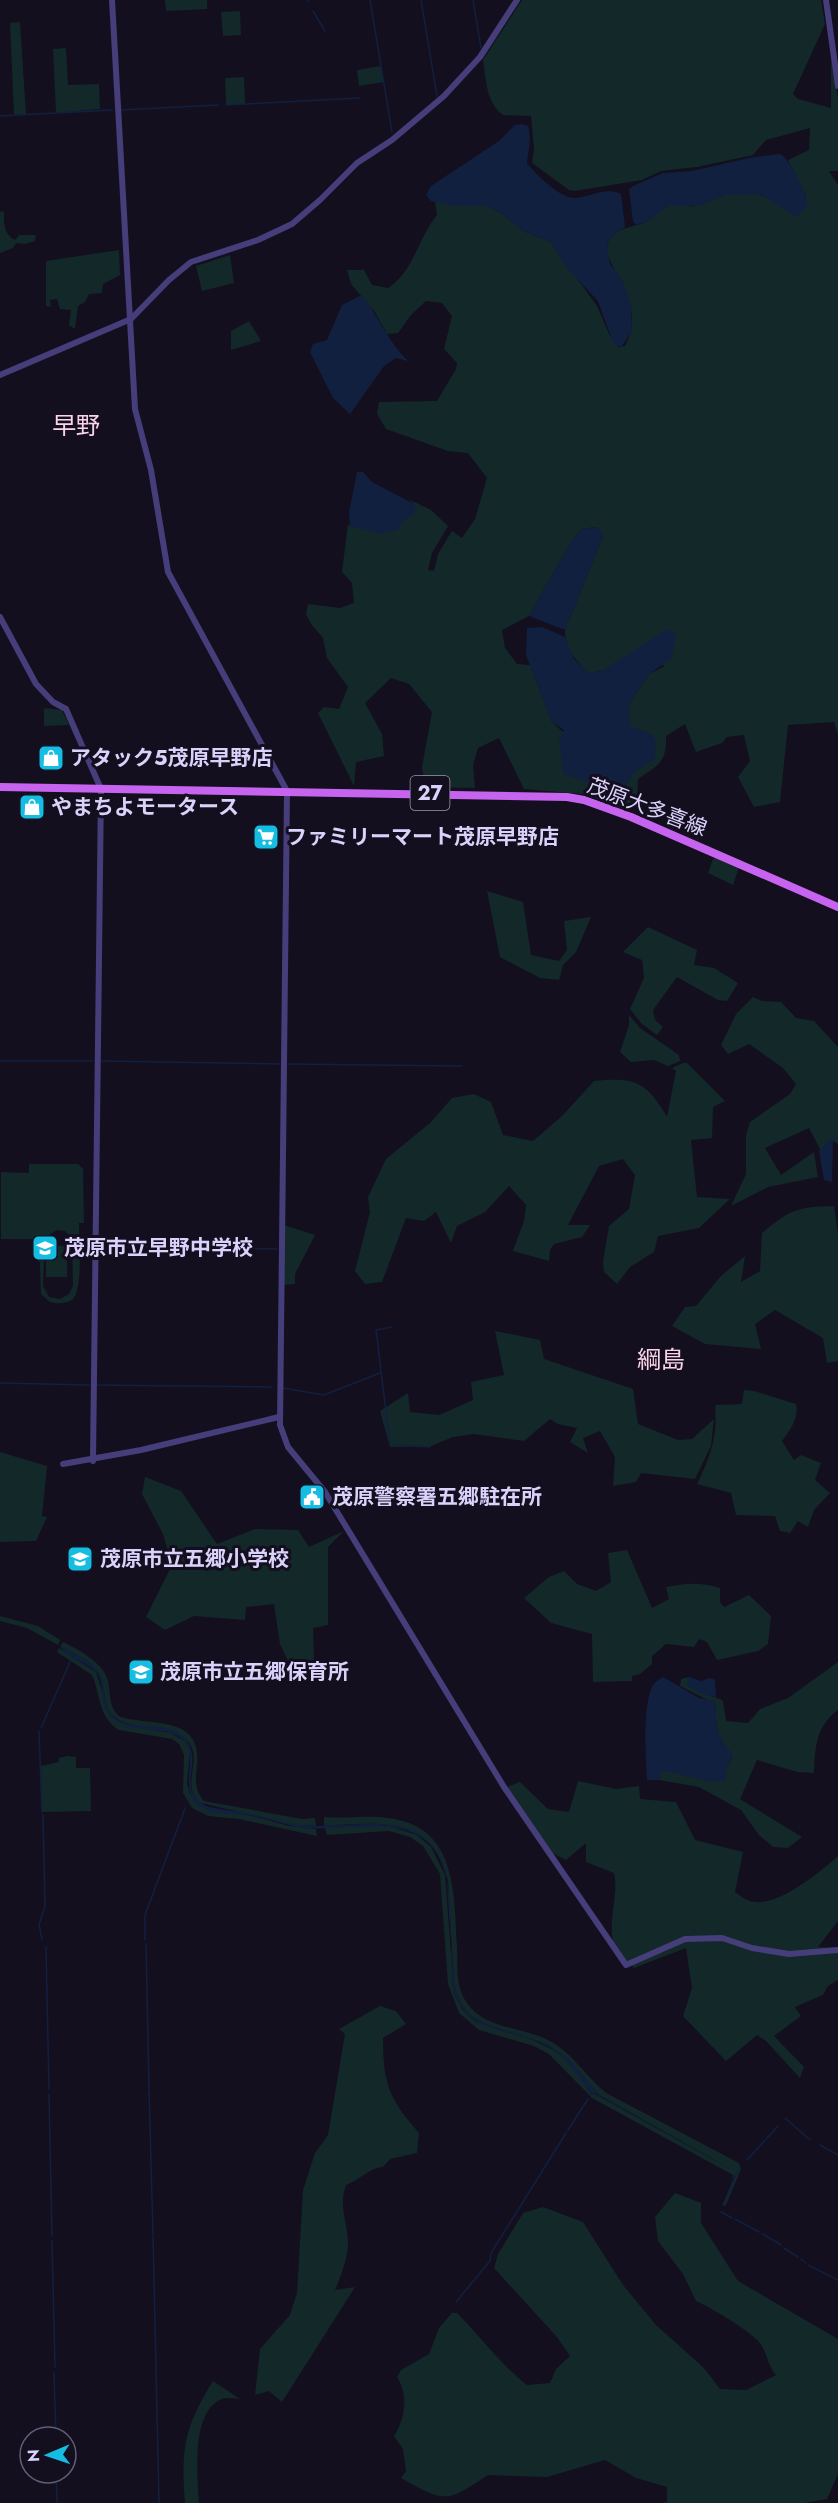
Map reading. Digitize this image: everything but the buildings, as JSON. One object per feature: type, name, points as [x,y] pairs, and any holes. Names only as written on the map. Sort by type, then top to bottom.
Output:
[{"type":"main road","name":"茂原大多喜線","points":[[0,787],[535,795],[584,800],[653,826],[838,907]]},
{"type":"street","points":[[112,0],[126,283],[131,319],[135,409],[151,470],[168,572],[287,791],[279,1417],[288,1447],[325,1492],[504,1787],[626,1965],[685,1939],[722,1938],[752,1948],[789,1954],[838,1950]]},
{"type":"street","points":[[0,375],[131,319],[169,280],[191,262],[258,240],[292,224],[357,163],[392,140],[444,96],[480,57],[517,0]]},
{"type":"street","points":[[825,0],[838,86]]},
{"type":"street","points":[[0,617],[36,684],[53,702],[66,709],[101,789],[93,1461]]},
{"type":"street","points":[[63,1464],[93,1461],[279,1417]]},
{"type":"green space","points":[[165,0],[207,0],[207,9],[166,11]]},
{"type":"green space","points":[[522,0],[821,0],[825,24],[793,94],[798,99],[831,108],[831,59],[838,98],[838,171],[829,171],[838,185],[838,735],[834,722],[788,725],[780,802],[754,807],[738,777],[750,761],[744,735],[727,737],[722,743],[696,752],[685,724],[666,736],[663,758],[638,779],[637,800],[629,810],[583,794],[524,789],[499,738],[478,748],[473,765],[475,788],[425,787],[422,767],[432,712],[409,684],[391,678],[365,703],[382,734],[384,756],[356,762],[354,786],[318,713],[324,707],[339,709],[348,687],[327,658],[323,638],[306,614],[308,604],[340,608],[354,603],[352,583],[342,572],[348,524],[354,527],[374,529],[396,526],[402,523],[411,512],[414,504],[408,499],[431,510],[448,526],[432,553],[428,570],[434,571],[438,554],[452,531],[462,538],[475,519],[487,478],[468,453],[448,451],[386,429],[377,414],[379,402],[437,401],[456,369],[457,363],[444,349],[452,316],[442,303],[426,301],[411,315],[398,333],[387,334],[375,312],[351,284],[347,270],[364,270],[372,285],[388,288],[404,273],[437,215],[435,202],[458,206],[473,204],[487,206],[503,214],[524,231],[551,242],[597,306],[610,336],[618,347],[625,346],[631,329],[632,314],[623,286],[607,252],[611,237],[620,230],[642,224],[669,206],[697,206],[718,197],[750,194],[769,198],[794,216],[806,196],[788,160],[809,150],[810,128],[766,140],[753,155],[697,167],[661,171],[642,180],[575,191],[569,190],[532,163],[534,149],[531,116],[503,115],[497,110],[488,90],[483,60]],"holes":[[[597,527],[603,536],[565,630],[569,649],[589,673],[602,671],[633,654],[665,666],[649,674],[628,706],[632,774],[625,788],[552,722],[530,665],[517,664],[505,648],[502,630],[529,616],[568,547],[581,529]]]},
{"type":"green space","points":[[240,11],[241,35],[223,36],[221,12]]},
{"type":"green space","points":[[20,22],[26,114],[14,115],[10,23]]},
{"type":"green space","points":[[66,48],[68,85],[99,84],[100,109],[56,113],[53,49]]},
{"type":"green space","points":[[381,66],[384,82],[359,86],[357,70]]},
{"type":"green space","points":[[244,77],[245,104],[226,105],[225,78]]},
{"type":"green space","points":[[4,211],[5,227],[11,237],[15,240],[19,235],[36,235],[35,241],[25,244],[16,243],[13,248],[0,253],[0,212]]},
{"type":"green space","points":[[119,250],[120,275],[103,284],[102,293],[89,294],[85,302],[78,306],[75,329],[69,325],[71,310],[60,309],[57,299],[50,300],[51,307],[46,306],[46,261]]},
{"type":"green space","points":[[230,255],[234,283],[202,291],[196,266]]},
{"type":"green space","points":[[249,321],[261,341],[231,350],[231,331]]},
{"type":"green space","points":[[44,708],[62,710],[69,725],[44,726]]},
{"type":"green space","points":[[718,857],[739,867],[733,885],[708,873],[713,859]]},
{"type":"green space","points":[[487,891],[523,902],[531,955],[559,961],[567,950],[564,921],[591,917],[576,952],[563,965],[559,980],[540,978],[500,957]]},
{"type":"green space","points":[[648,927],[697,950],[694,965],[714,968],[738,983],[727,1001],[718,1000],[677,977],[653,1010],[655,1020],[663,1027],[657,1035],[642,1024],[630,1009],[644,978],[642,960],[623,952]]},
{"type":"green space","points":[[753,997],[762,1001],[781,1002],[796,1018],[814,1021],[838,1047],[838,1144],[833,1141],[821,1151],[809,1128],[765,1148],[781,1175],[814,1152],[818,1177],[768,1187],[731,1206],[746,1174],[746,1135],[750,1122],[790,1094],[796,1084],[783,1068],[749,1044],[728,1054],[721,1045],[736,1014]]},
{"type":"green space","points":[[629,1015],[640,1028],[679,1055],[680,1061],[668,1066],[654,1060],[631,1062],[620,1052],[629,1025]]},
{"type":"green space","points":[[687,1063],[725,1101],[713,1107],[712,1138],[691,1140],[697,1197],[730,1199],[699,1228],[658,1236],[654,1252],[630,1267],[617,1284],[604,1272],[603,1261],[609,1226],[629,1209],[635,1175],[623,1159],[599,1166],[568,1225],[590,1225],[582,1237],[554,1244],[550,1250],[549,1261],[513,1251],[524,1221],[526,1205],[509,1186],[485,1212],[457,1226],[451,1243],[436,1212],[424,1221],[406,1218],[382,1282],[365,1284],[355,1271],[370,1212],[368,1197],[386,1159],[430,1123],[452,1098],[474,1094],[491,1102],[503,1135],[533,1141],[562,1116],[594,1081],[620,1080],[638,1084],[660,1105],[667,1117],[676,1071],[672,1068]]},
{"type":"green space","points":[[29,1164],[78,1164],[83,1169],[84,1223],[79,1223],[78,1285],[73,1299],[68,1302],[50,1302],[41,1294],[39,1239],[1,1239],[1,1172],[29,1173]],"holes":[[[57,1230],[65,1231],[72,1238],[73,1286],[69,1294],[60,1299],[49,1297],[43,1286],[45,1237]]]},
{"type":"green space","points":[[834,1206],[838,1235],[838,1361],[827,1363],[823,1338],[775,1310],[755,1324],[761,1349],[705,1344],[672,1326],[685,1307],[696,1306],[721,1276],[745,1256],[741,1282],[760,1271],[762,1233],[772,1225],[795,1211],[811,1207]]},
{"type":"green space","points":[[284,1225],[315,1235],[295,1274],[295,1284],[284,1285]]},
{"type":"green space","points":[[46,1246],[67,1246],[67,1277],[46,1277]]},
{"type":"green space","points":[[495,1331],[540,1340],[544,1359],[633,1389],[638,1424],[678,1440],[692,1439],[714,1419],[711,1446],[695,1479],[641,1473],[636,1482],[613,1486],[615,1457],[600,1431],[583,1438],[588,1453],[570,1442],[577,1428],[558,1424],[550,1419],[524,1441],[474,1434],[453,1437],[429,1447],[390,1447],[380,1411],[408,1393],[410,1412],[439,1415],[473,1400],[471,1382],[504,1375]]},
{"type":"green space","points":[[744,1390],[796,1404],[795,1419],[782,1441],[794,1460],[801,1455],[821,1463],[815,1480],[830,1493],[814,1510],[808,1527],[798,1521],[790,1533],[780,1531],[775,1516],[736,1515],[731,1493],[697,1484],[712,1446],[716,1416],[715,1405],[742,1404]]},
{"type":"green space","points":[[0,1452],[47,1466],[42,1516],[47,1517],[36,1541],[0,1542]]},
{"type":"green space","points":[[145,1477],[181,1491],[217,1544],[255,1529],[298,1530],[309,1547],[344,1531],[328,1547],[328,1625],[313,1628],[314,1660],[288,1661],[280,1644],[274,1604],[246,1607],[245,1620],[194,1616],[165,1630],[146,1617],[172,1565],[163,1534],[142,1494]]},
{"type":"green space","points":[[627,1550],[652,1608],[669,1599],[666,1587],[680,1585],[700,1584],[720,1588],[720,1602],[724,1607],[749,1595],[771,1616],[768,1644],[758,1651],[717,1660],[707,1642],[699,1639],[694,1647],[666,1644],[652,1656],[652,1664],[640,1674],[632,1676],[632,1681],[593,1682],[592,1634],[551,1623],[524,1598],[549,1577],[564,1571],[577,1584],[596,1591],[611,1582],[608,1553]]},
{"type":"green space","points":[[0,1616],[38,1626],[60,1640],[58,1645],[27,1628],[0,1621]]},
{"type":"green space","points":[[63,1642],[83,1653],[106,1674],[111,1704],[119,1716],[166,1724],[186,1732],[193,1740],[197,1752],[196,1783],[204,1801],[302,1819],[315,1818],[316,1826],[295,1825],[201,1803],[192,1789],[194,1758],[189,1743],[182,1736],[173,1732],[134,1725],[111,1714],[98,1672],[86,1660],[60,1646]]},
{"type":"green space","points":[[59,1648],[96,1672],[110,1716],[123,1724],[171,1733],[186,1742],[190,1752],[187,1783],[190,1794],[201,1806],[289,1826],[316,1829],[317,1836],[239,1819],[208,1816],[192,1808],[183,1793],[184,1755],[179,1744],[172,1739],[119,1730],[112,1725],[104,1712],[92,1675],[57,1652]]},
{"type":"green space","points":[[838,1662],[838,1710],[821,1730],[816,1746],[814,1773],[797,1772],[757,1760],[740,1799],[802,1837],[788,1848],[773,1847],[759,1835],[741,1810],[699,1787],[659,1780],[660,1774],[664,1771],[726,1780],[726,1769],[732,1758],[719,1735],[715,1716],[716,1704],[680,1686],[681,1679],[689,1677],[690,1683],[697,1691],[723,1701],[726,1721],[748,1723],[760,1709],[788,1698]]},
{"type":"green space","points":[[76,1757],[76,1768],[90,1768],[91,1811],[42,1812],[41,1766],[59,1762],[59,1758]]},
{"type":"green space","points":[[578,1781],[616,1789],[639,1786],[640,1799],[676,1802],[695,1840],[743,1852],[735,1892],[747,1900],[758,1902],[782,1896],[796,1889],[838,1856],[838,1921],[818,1947],[838,1948],[838,1980],[828,1986],[823,1995],[795,2007],[801,2016],[774,2036],[804,2067],[800,2078],[766,2041],[757,2035],[726,2061],[683,2016],[692,1988],[686,1948],[634,1968],[619,1952],[613,1941],[614,1873],[586,1862],[586,1843],[566,1860],[552,1853],[507,1787],[520,1782],[548,1809],[569,1812]]},
{"type":"green space","points":[[324,1817],[387,1818],[410,1823],[427,1834],[439,1848],[447,1865],[455,1905],[458,1976],[463,1996],[474,2012],[494,2023],[538,2036],[557,2045],[608,2094],[739,2163],[741,2169],[726,2205],[722,2206],[737,2172],[732,2179],[733,2175],[592,2098],[549,2054],[534,2046],[479,2030],[459,2013],[448,1984],[440,1874],[423,1846],[410,1837],[389,1831],[327,1835],[325,1828],[386,1825],[417,1835],[431,1847],[445,1875],[454,1993],[462,2009],[476,2022],[533,2040],[557,2052],[573,2067],[592,2095],[593,2093],[734,2171],[598,2094],[568,2059],[547,2044],[488,2025],[470,2015],[461,2004],[454,1985],[448,1881],[440,1859],[430,1844],[416,1833],[401,1827],[384,1824],[324,1826]]},
{"type":"green space","points":[[380,2006],[396,2011],[406,2024],[383,2038],[384,2067],[394,2100],[419,2133],[417,2153],[390,2159],[383,2167],[346,2185],[343,2207],[348,2245],[335,2290],[355,2287],[282,2402],[269,2391],[255,2395],[260,2349],[290,2315],[297,2293],[303,2190],[315,2153],[328,2135],[345,2034],[339,2029]]},
{"type":"green space","points":[[675,2193],[701,2203],[701,2223],[738,2281],[838,2339],[838,2474],[827,2499],[804,2503],[662,2503],[667,2502],[667,2487],[636,2478],[605,2460],[547,2477],[488,2475],[463,2491],[446,2496],[428,2492],[401,2478],[406,2471],[403,2449],[394,2436],[401,2422],[404,2399],[397,2377],[401,2370],[429,2354],[439,2328],[452,2313],[457,2313],[499,2359],[527,2385],[550,2383],[556,2369],[570,2356],[557,2337],[494,2268],[498,2254],[523,2213],[543,2207],[583,2222],[623,2285],[656,2325],[704,2368],[720,2389],[746,2390],[776,2375],[758,2341],[732,2321],[696,2301],[683,2274],[658,2241],[655,2217]]},
{"type":"green space","points":[[213,2381],[240,2399],[222,2399],[212,2406],[205,2417],[200,2430],[198,2446],[199,2503],[185,2503],[184,2453],[187,2439],[196,2412]]},
{"type":"water","points":[[515,125],[528,126],[529,131],[527,163],[561,194],[580,198],[609,191],[621,194],[625,227],[613,235],[607,245],[610,264],[622,279],[631,304],[632,331],[622,346],[615,346],[598,301],[566,267],[551,242],[524,231],[503,214],[487,206],[451,206],[431,201],[426,195],[431,186],[499,141]]},
{"type":"water","points":[[780,154],[793,169],[805,194],[807,206],[798,216],[794,216],[762,195],[726,195],[699,206],[668,206],[650,220],[636,225],[633,221],[629,190],[633,186],[663,173],[692,171],[749,158]]},
{"type":"water","points":[[362,295],[395,346],[408,361],[396,358],[384,366],[350,414],[333,398],[310,352],[313,344],[327,340],[342,305]]},
{"type":"water","points":[[357,472],[363,472],[372,482],[414,504],[416,508],[413,515],[404,520],[399,529],[382,534],[350,526],[349,512]]},
{"type":"water","points":[[598,527],[603,536],[565,630],[529,616],[568,547],[581,529]]},
{"type":"water","points":[[542,627],[565,637],[574,659],[589,673],[602,671],[667,629],[676,634],[672,658],[649,674],[628,706],[631,726],[653,735],[656,742],[655,759],[639,769],[631,778],[626,788],[626,795],[563,774],[559,738],[564,730],[552,722],[526,655],[527,628]]},
{"type":"water","points":[[837,1137],[833,1141],[832,1182],[824,1180],[819,1151],[829,1140]]},
{"type":"water","points":[[60,1646],[95,1667],[103,1683],[107,1708],[115,1718],[132,1725],[172,1730],[187,1741],[192,1759],[192,1792],[206,1806],[254,1814],[287,1823],[322,1826],[365,1824],[405,1828],[422,1836],[436,1850],[446,1872],[447,1880],[437,1854],[425,1840],[408,1831],[369,1826],[300,1827],[254,1816],[205,1809],[195,1802],[190,1793],[190,1761],[185,1742],[168,1732],[128,1726],[112,1718],[104,1705],[99,1676],[87,1665],[62,1650]]},
{"type":"water","points":[[663,1677],[699,1698],[716,1701],[718,1731],[733,1755],[726,1769],[726,1780],[713,1782],[664,1771],[660,1774],[659,1780],[647,1780],[645,1733],[647,1708],[653,1685]]},
{"type":"water","points":[[689,1677],[701,1681],[710,1678],[715,1680],[716,1697],[702,1694],[687,1685]]},
{"type":"water","points":[[447,1880],[450,1903],[451,1943]]},
{"type":"water","points":[[451,1943],[454,1985],[461,2004],[470,2015],[488,2025],[547,2044],[568,2059],[598,2094],[731,2169],[594,2093],[589,2094],[590,2091],[556,2051],[534,2040],[491,2028],[467,2014],[458,2002],[452,1985]]},
{"type":"waterway","points":[[370,0],[392,132]]},
{"type":"waterway","points":[[421,0],[437,96]]},
{"type":"waterway","points":[[473,0],[481,48]]},
{"type":"waterway","points":[[313,11],[325,31]]},
{"type":"waterway","points":[[226,105],[359,98]]},
{"type":"waterway","points":[[121,110],[218,105]]},
{"type":"waterway","points":[[0,116],[112,110]]},
{"type":"waterway","points":[[0,1061],[92,1061]]},
{"type":"waterway","points":[[101,1061],[279,1064]]},
{"type":"waterway","points":[[289,1064],[462,1066]]},
{"type":"waterway","points":[[99,1246],[277,1249]]},
{"type":"waterway","points":[[392,1327],[376,1330],[390,1445],[430,1447]]},
{"type":"waterway","points":[[283,1388],[324,1395],[380,1373]]},
{"type":"waterway","points":[[0,1383],[89,1385]]},
{"type":"waterway","points":[[97,1385],[272,1387]]},
{"type":"waterway","points":[[41,1728],[70,1662]]},
{"type":"waterway","points":[[39,1731],[42,1812]]},
{"type":"waterway","points":[[182,1817],[185,1808]]},
{"type":"waterway","points":[[42,1939],[39,1925],[45,1906],[43,1815]]},
{"type":"waterway","points":[[145,1940],[145,1915],[181,1819]]},
{"type":"waterway","points":[[146,1944],[149,2088]]},
{"type":"waterway","points":[[46,1947],[49,2089]]},
{"type":"waterway","points":[[149,2090],[153,2235]]},
{"type":"waterway","points":[[49,2094],[52,2236]]},
{"type":"waterway","points":[[568,2130],[588,2099]]},
{"type":"waterway","points":[[785,2118],[810,2140]]},
{"type":"waterway","points":[[747,2160],[778,2126]]},
{"type":"waterway","points":[[456,2302],[490,2261],[491,2253],[566,2133]]},
{"type":"waterway","points":[[820,2145],[838,2155]]},
{"type":"waterway","points":[[724,2203],[737,2172]]},
{"type":"waterway","points":[[721,2212],[732,2218]]},
{"type":"waterway","points":[[735,2219],[759,2232]]},
{"type":"waterway","points":[[763,2234],[781,2245]]},
{"type":"waterway","points":[[153,2237],[156,2367]]},
{"type":"waterway","points":[[52,2241],[55,2367]]},
{"type":"waterway","points":[[784,2248],[798,2257]]},
{"type":"waterway","points":[[801,2259],[806,2263]]},
{"type":"waterway","points":[[808,2265],[838,2280]]},
{"type":"waterway","points":[[156,2368],[159,2503]]},
{"type":"waterway","points":[[54,2373],[56,2425]]},
{"type":"waterway","points":[[56,2485],[57,2503]]},
{"type":"place","name":"アタック5茂原早野店","points":[[51,758]]},
{"type":"place","name":"やまちよモータース","points":[[32,807]]},
{"type":"place","name":"ファミリーマート茂原早野店","points":[[266,837]]},
{"type":"place","name":"茂原市立早野中学校","points":[[45,1248]]},
{"type":"place","name":"茂原警察署五郷駐在所","points":[[312,1497]]},
{"type":"place","name":"茂原市立五郷小学校","points":[[80,1559]]},
{"type":"place","name":"茂原市立五郷保育所","points":[[141,1672]]},
{"type":"district","name":"早野","points":[[76,425]]},
{"type":"district","name":"綱島","points":[[661,1359]]}]
